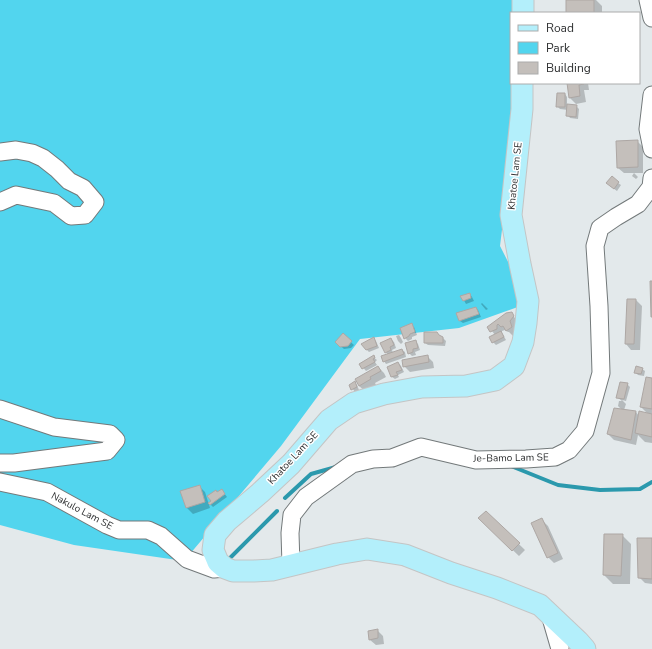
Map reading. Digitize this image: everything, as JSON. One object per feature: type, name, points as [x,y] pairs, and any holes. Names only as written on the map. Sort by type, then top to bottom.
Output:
[{"type":"main road","points":[[523,0],[523,12]]},
{"type":"main road","name":"Khatoe Lam SE","points":[[225,568],[218,562],[213,550],[215,535],[227,521],[291,464],[329,420],[354,403],[384,394],[422,387],[466,386],[495,380],[514,366],[523,342],[528,301],[511,215],[522,109],[522,84]]},
{"type":"main road","points":[[225,568],[234,571],[272,570],[337,554],[366,549],[405,555],[450,573],[497,588],[540,605],[578,640],[585,649]]},
{"type":"street","points":[[648,0],[652,18]]},
{"type":"street","points":[[652,95],[648,129],[652,149]]},
{"type":"street","points":[[0,152],[16,150],[32,153],[43,158],[69,181],[83,188],[95,202],[85,215],[71,216],[54,203],[16,195],[0,202]]},
{"type":"street","name":"Je-Bamo Lam SE","points":[[291,565],[290,533],[292,515],[306,497],[352,464],[373,459],[392,458],[421,447],[476,460],[555,457],[569,450],[585,431],[601,373],[595,246],[600,228],[638,204],[651,188],[652,178]]},
{"type":"street","points":[[0,409],[54,427],[110,434],[116,440],[107,451],[14,463],[0,463]]},
{"type":"street","name":"Nakulo Lam SE","points":[[0,482],[47,492],[107,526],[119,530],[148,530],[161,536],[187,559],[214,569],[225,568]]},
{"type":"street","points":[[540,605],[551,618],[560,649]]},
{"type":"green space","points":[[0,0],[530,0],[528,12],[510,12],[510,84],[520,84],[500,246],[529,303],[459,328],[360,339],[281,446],[184,561],[74,545],[0,525]]},
{"type":"building","points":[[566,0],[594,0],[594,12],[566,12]]},
{"type":"building","points":[[567,84],[584,84],[579,85],[580,96],[569,98]]},
{"type":"building","points":[[557,93],[565,93],[565,107],[556,107]]},
{"type":"building","points":[[567,104],[577,105],[576,117],[566,116]]},
{"type":"building","points":[[638,140],[638,167],[617,168],[616,141]]},
{"type":"building","points":[[612,176],[619,182],[614,189],[606,183]]},
{"type":"building","points":[[650,281],[652,281],[652,317],[651,317]]},
{"type":"building","points":[[470,293],[471,298],[463,301],[460,296]]},
{"type":"building","points":[[627,299],[636,299],[634,344],[625,344]]},
{"type":"building","points":[[476,307],[479,314],[459,321],[456,313]]},
{"type":"building","points":[[512,312],[514,316],[510,321],[512,327],[506,331],[503,326],[501,327],[498,324],[497,329],[490,332],[487,327],[506,313]]},
{"type":"building","points":[[412,323],[415,332],[404,339],[400,328]]},
{"type":"building","points":[[501,331],[504,337],[492,343],[489,337]]},
{"type":"building","points":[[424,332],[437,332],[443,337],[443,343],[424,343]]},
{"type":"building","points":[[343,333],[352,341],[348,346],[340,347],[335,342]]},
{"type":"building","points":[[374,337],[377,346],[366,350],[361,344]]},
{"type":"building","points":[[391,338],[394,345],[390,347],[391,350],[385,353],[380,343]]},
{"type":"building","points":[[416,340],[418,348],[413,349],[413,352],[408,354],[405,343]]},
{"type":"building","points":[[402,349],[404,354],[383,362],[381,356]]},
{"type":"building","points":[[374,355],[375,358],[373,359],[375,362],[362,369],[359,364]]},
{"type":"building","points":[[428,355],[429,362],[403,367],[402,360]]},
{"type":"building","points":[[398,362],[402,370],[396,372],[398,375],[391,377],[387,367]]},
{"type":"building","points":[[378,366],[381,371],[370,377],[371,379],[359,386],[355,379]]},
{"type":"building","points":[[636,366],[643,368],[641,374],[634,373]]},
{"type":"building","points":[[646,377],[652,378],[652,409],[640,407]]},
{"type":"building","points":[[355,381],[357,387],[351,390],[349,385]]},
{"type":"building","points":[[620,382],[628,383],[624,399],[616,398]]},
{"type":"building","points":[[614,408],[636,411],[631,440],[607,434]]},
{"type":"building","points":[[639,411],[652,414],[652,437],[635,433]]},
{"type":"building","points":[[200,485],[205,502],[186,508],[180,491]]},
{"type":"building","points":[[222,489],[225,494],[210,505],[208,503],[211,501],[207,496],[216,490],[217,492]]},
{"type":"building","points":[[486,511],[520,543],[512,551],[478,518]]},
{"type":"building","points":[[542,518],[558,553],[547,558],[531,523]]},
{"type":"building","points":[[604,534],[623,534],[621,576],[603,575]]},
{"type":"building","points":[[637,538],[652,538],[652,579],[638,578]]},
{"type":"building","points":[[378,629],[378,638],[369,640],[368,631]]},
{"type":"waterway","points":[[511,466],[558,485],[600,490],[640,489],[652,482]]},
{"type":"waterway","points":[[285,498],[311,474],[336,467]]},
{"type":"waterway","points":[[227,561],[277,511]]}]
